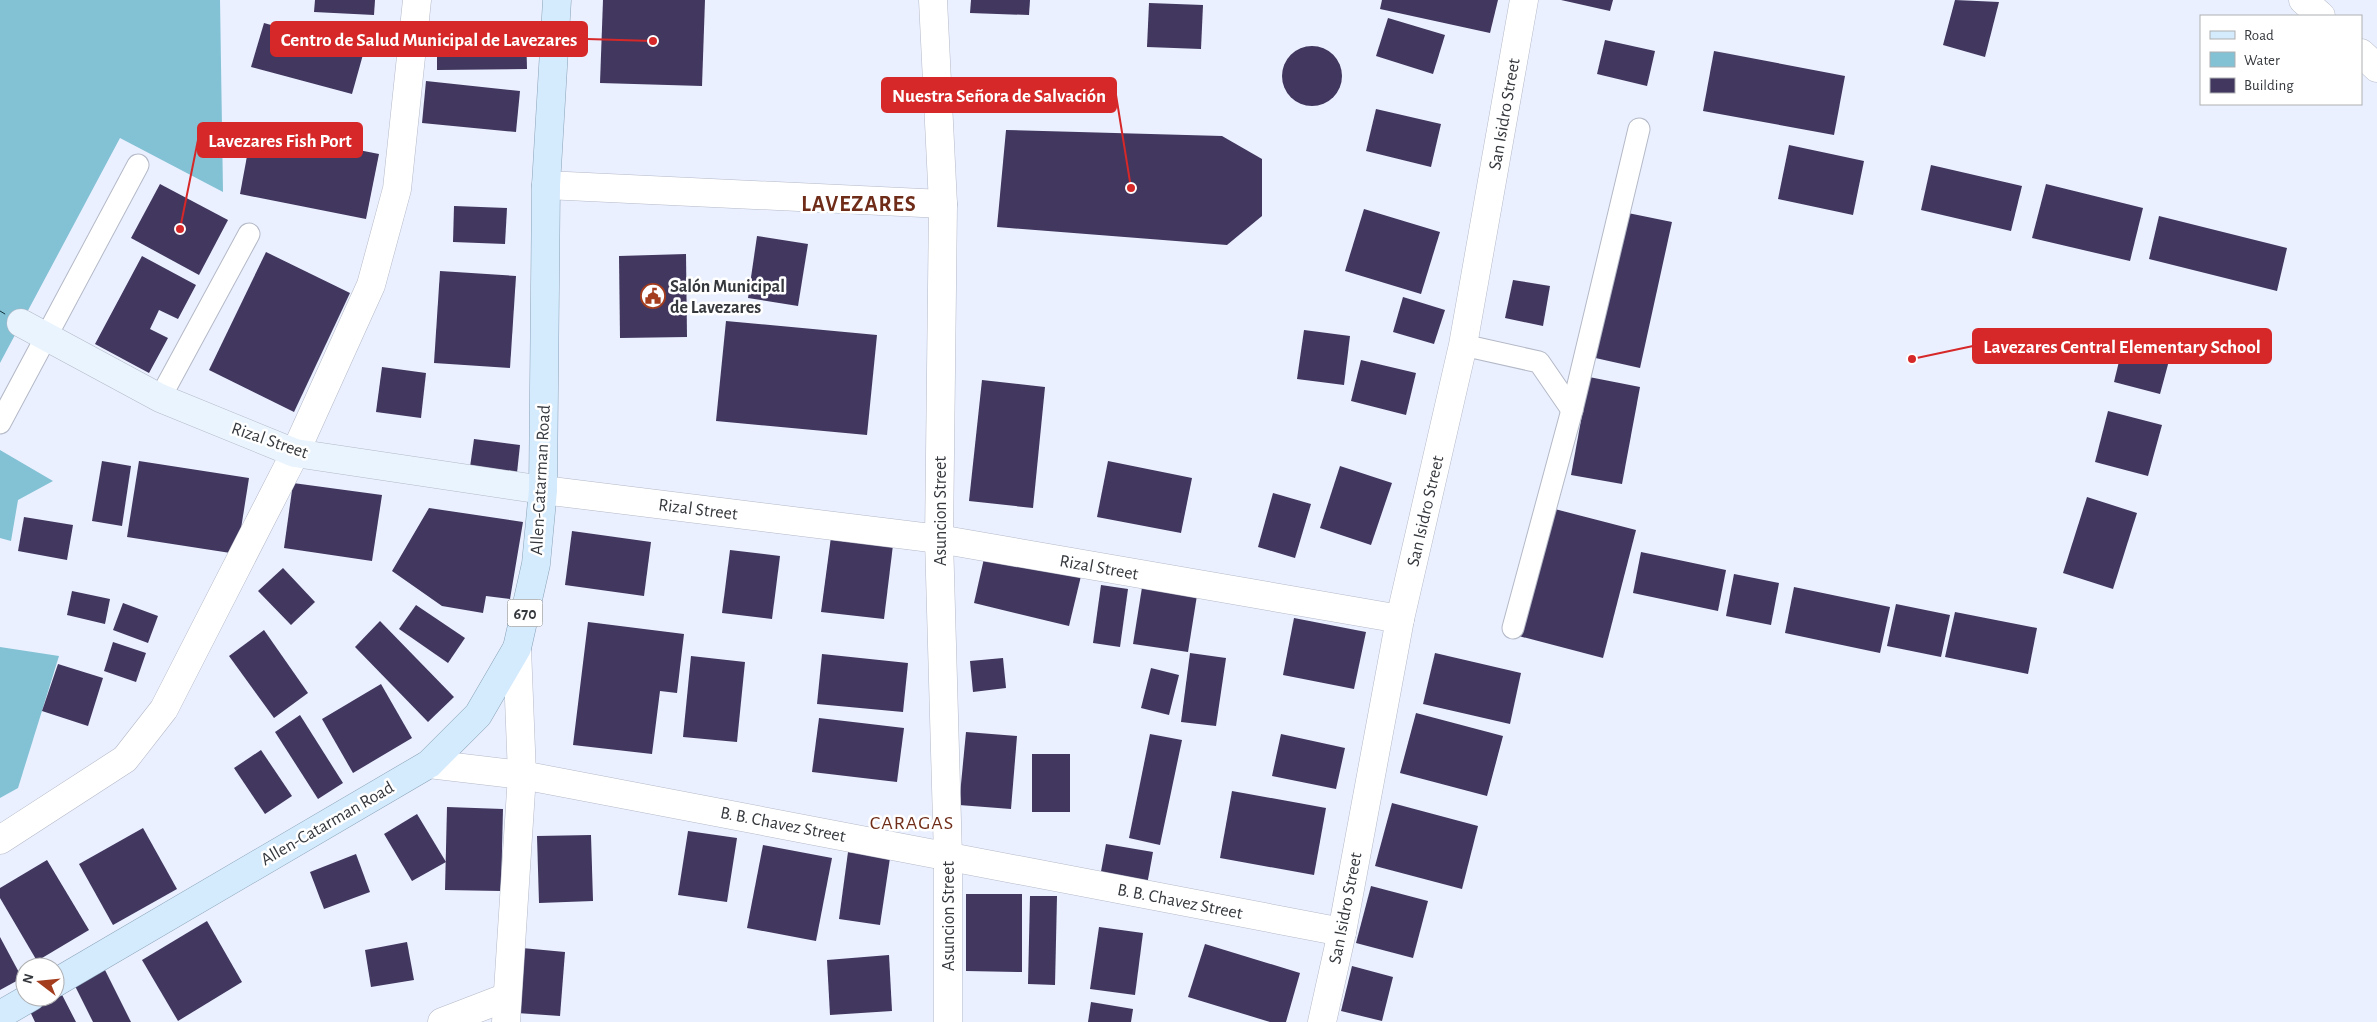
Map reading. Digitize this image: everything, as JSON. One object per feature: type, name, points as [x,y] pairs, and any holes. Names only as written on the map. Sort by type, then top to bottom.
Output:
[{"type":"main road","name":"Allen-Catarman Road","points":[[65,977],[429,764],[478,715],[517,648],[536,564],[543,490],[546,185],[557,0]]},
{"type":"main road","points":[[0,1015],[15,1006]]},
{"type":"street","points":[[0,840],[125,759],[158,716],[295,453],[371,285],[396,189],[417,0]]},
{"type":"street","name":"Asuncion Street","points":[[933,0],[943,204],[939,539],[948,856],[948,1022]]},
{"type":"street","name":"San Isidro Street","points":[[1322,1022],[1342,932],[1400,619],[1463,345],[1524,0]]},
{"type":"street","points":[[2303,0],[2320,15]]},
{"type":"street","points":[[2362,54],[2377,68]]},
{"type":"street","points":[[546,185],[943,204]]},
{"type":"street","name":"Rizal Street","points":[[21,323],[160,398],[295,453],[543,490],[939,539],[1400,619]]},
{"type":"street","points":[[442,1022],[507,1009],[522,775],[517,648]]},
{"type":"street","name":"B. B. Chavez Street","points":[[429,764],[522,775],[1342,932]]},
{"type":"lane","points":[[1513,628],[1572,410],[1639,129]]},
{"type":"lane","points":[[0,423],[138,165]]},
{"type":"lane","points":[[160,398],[249,234]]},
{"type":"lane","points":[[1463,345],[1539,362],[1572,410]]},
{"type":"water","points":[[0,0],[220,0],[223,192],[120,138],[0,363]]},
{"type":"water","points":[[0,450],[53,481],[18,500],[11,541],[0,538]]},
{"type":"water","points":[[0,647],[59,656],[18,788],[0,798]]},
{"type":"building","points":[[315,0],[375,0],[374,15],[314,12]]},
{"type":"building","points":[[603,0],[705,0],[702,86],[600,83]]},
{"type":"building","points":[[971,0],[1030,0],[1029,15],[970,13]]},
{"type":"building","points":[[1382,0],[1498,0],[1490,33],[1380,9]]},
{"type":"building","points":[[1561,0],[1613,0],[1610,11]]},
{"type":"building","points":[[1955,0],[1999,2],[1985,57],[1943,45]]},
{"type":"building","points":[[1149,3],[1203,5],[1201,49],[1147,47]]},
{"type":"building","points":[[1388,18],[1445,35],[1433,74],[1376,56]]},
{"type":"building","points":[[264,23],[364,51],[352,94],[251,67]]},
{"type":"building","points":[[526,30],[527,69],[437,70],[437,31]]},
{"type":"building","points":[[1605,40],[1655,51],[1647,86],[1597,74]]},
{"type":"building","points":[[1312,46],[1328,51],[1333,55],[1337,60],[1342,76],[1337,92],[1333,97],[1328,101],[1312,106],[1296,101],[1291,97],[1287,92],[1282,76],[1287,60],[1291,55],[1296,51]]},
{"type":"building","points":[[1714,51],[1845,76],[1834,135],[1703,111]]},
{"type":"building","points":[[426,81],[520,91],[516,132],[422,123]]},
{"type":"building","points":[[1376,109],[1441,124],[1431,167],[1366,151]]},
{"type":"building","points":[[252,129],[379,154],[366,219],[240,194]]},
{"type":"building","points":[[1006,130],[1222,136],[1262,159],[1262,216],[1227,245],[997,227]]},
{"type":"building","points":[[1789,145],[1864,161],[1853,215],[1778,199]]},
{"type":"building","points":[[1931,165],[2022,186],[2011,231],[1921,210]]},
{"type":"building","points":[[160,184],[228,220],[199,275],[131,238]]},
{"type":"building","points":[[2046,184],[2143,208],[2130,261],[2032,238]]},
{"type":"building","points":[[454,206],[507,208],[505,244],[453,242]]},
{"type":"building","points":[[1364,209],[1440,232],[1421,294],[1345,271]]},
{"type":"building","points":[[1623,212],[1672,222],[1640,368],[1591,357]]},
{"type":"building","points":[[2159,216],[2287,248],[2277,291],[2149,259]]},
{"type":"building","points":[[757,236],[808,244],[798,306],[748,298]]},
{"type":"building","points":[[266,252],[350,293],[294,412],[209,370]]},
{"type":"building","name":"Salón Municipal de Lavezares","points":[[686,254],[687,337],[620,338],[619,256]]},
{"type":"building","points":[[142,256],[196,285],[178,319],[159,310],[150,329],[168,338],[149,373],[95,344]]},
{"type":"building","points":[[440,271],[516,276],[510,368],[434,363]]},
{"type":"building","points":[[1513,280],[1550,286],[1543,326],[1505,318]]},
{"type":"building","points":[[1403,297],[1445,310],[1434,344],[1393,332]]},
{"type":"building","points":[[726,321],[877,335],[867,435],[716,421]]},
{"type":"building","points":[[1304,330],[1350,336],[1344,385],[1297,379]]},
{"type":"building","points":[[2123,345],[2170,357],[2160,394],[2114,382]]},
{"type":"building","points":[[1361,360],[1416,373],[1406,415],[1351,401]]},
{"type":"building","points":[[382,367],[426,373],[421,418],[376,412]]},
{"type":"building","points":[[1589,377],[1640,387],[1622,484],[1571,475]]},
{"type":"building","points":[[982,380],[1045,387],[1033,508],[969,501]]},
{"type":"building","points":[[2108,411],[2162,425],[2148,476],[2095,462]]},
{"type":"building","points":[[474,439],[520,445],[517,473],[470,467]]},
{"type":"building","points":[[102,461],[131,466],[122,526],[92,521]]},
{"type":"building","points":[[139,461],[249,478],[237,554],[127,537]]},
{"type":"building","points":[[1108,461],[1192,478],[1181,533],[1097,517]]},
{"type":"building","points":[[1340,466],[1392,483],[1371,545],[1320,528]]},
{"type":"building","points":[[293,483],[382,495],[372,561],[284,548]]},
{"type":"building","points":[[1273,493],[1311,504],[1295,558],[1258,547]]},
{"type":"building","points":[[2087,497],[2137,513],[2113,589],[2063,573]]},
{"type":"building","points":[[1547,507],[1636,530],[1603,658],[1515,635]]},
{"type":"building","points":[[429,508],[523,522],[510,599],[486,596],[483,613],[442,606],[392,571]]},
{"type":"building","points":[[24,517],[73,525],[67,560],[18,551]]},
{"type":"building","points":[[572,531],[651,542],[644,596],[565,585]]},
{"type":"building","points":[[831,537],[893,545],[884,619],[821,612]]},
{"type":"building","points":[[730,550],[780,556],[772,619],[722,613]]},
{"type":"building","points":[[1641,552],[1726,570],[1718,611],[1633,593]]},
{"type":"building","points":[[985,554],[1081,576],[1069,626],[974,603]]},
{"type":"building","points":[[283,568],[315,602],[291,625],[258,591]]},
{"type":"building","points":[[1734,574],[1779,583],[1771,625],[1726,616]]},
{"type":"building","points":[[1143,581],[1198,589],[1188,652],[1133,644]]},
{"type":"building","points":[[1101,585],[1128,589],[1120,647],[1093,643]]},
{"type":"building","points":[[1794,587],[1890,607],[1880,653],[1785,633]]},
{"type":"building","points":[[72,591],[110,599],[105,624],[67,615]]},
{"type":"building","points":[[123,603],[158,616],[148,643],[113,630]]},
{"type":"building","points":[[1896,604],[1950,615],[1941,657],[1887,646]]},
{"type":"building","points":[[416,605],[465,638],[448,663],[399,629]]},
{"type":"building","points":[[1955,612],[2037,628],[2028,674],[1945,657]]},
{"type":"building","points":[[1294,618],[1366,632],[1354,689],[1283,675]]},
{"type":"building","points":[[380,621],[454,697],[428,722],[355,647]]},
{"type":"building","points":[[588,622],[684,634],[677,693],[660,691],[652,754],[573,745]]},
{"type":"building","points":[[264,630],[308,693],[274,718],[229,656]]},
{"type":"building","points":[[113,642],[146,653],[136,682],[104,671]]},
{"type":"building","points":[[1190,653],[1226,658],[1216,726],[1181,722]]},
{"type":"building","points":[[1435,653],[1521,673],[1510,724],[1423,704]]},
{"type":"building","points":[[822,654],[908,663],[903,712],[817,704]]},
{"type":"building","points":[[691,656],[745,662],[737,742],[683,737]]},
{"type":"building","points":[[1003,658],[1006,688],[973,692],[970,661]]},
{"type":"building","points":[[58,664],[103,678],[88,726],[42,711]]},
{"type":"building","points":[[1151,668],[1179,675],[1169,715],[1141,708]]},
{"type":"building","points":[[381,684],[412,738],[353,773],[322,719]]},
{"type":"building","points":[[1416,713],[1503,736],[1487,796],[1400,773]]},
{"type":"building","points":[[300,715],[343,783],[318,799],[275,732]]},
{"type":"building","points":[[819,718],[904,728],[897,782],[812,772]]},
{"type":"building","points":[[966,732],[1017,736],[1011,809],[959,805]]},
{"type":"building","points":[[1150,734],[1182,740],[1160,845],[1129,838]]},
{"type":"building","points":[[1281,734],[1345,748],[1336,789],[1272,776]]},
{"type":"building","points":[[261,750],[292,796],[265,814],[234,768]]},
{"type":"building","points":[[1032,754],[1070,754],[1070,812],[1032,812]]},
{"type":"building","points":[[1232,791],[1326,808],[1314,875],[1220,858]]},
{"type":"building","points":[[1392,803],[1478,826],[1462,889],[1375,866]]},
{"type":"building","points":[[447,807],[503,809],[501,891],[445,890]]},
{"type":"building","points":[[417,814],[446,862],[412,881],[384,834]]},
{"type":"building","points":[[143,828],[177,889],[113,925],[79,864]]},
{"type":"building","points":[[688,831],[737,838],[727,902],[678,895]]},
{"type":"building","points":[[591,835],[593,901],[539,903],[537,836]]},
{"type":"building","points":[[1106,844],[1153,852],[1147,885],[1100,877]]},
{"type":"building","points":[[763,845],[832,858],[816,941],[747,928]]},
{"type":"building","points":[[848,852],[890,858],[880,925],[839,919]]},
{"type":"building","points":[[356,854],[370,892],[324,909],[310,872]]},
{"type":"building","points":[[47,860],[89,930],[44,957],[35,957],[0,898],[0,888]]},
{"type":"building","points":[[1371,886],[1428,901],[1413,958],[1356,943]]},
{"type":"building","points":[[966,894],[1022,894],[1022,972],[966,971]]},
{"type":"building","points":[[1030,896],[1057,896],[1055,985],[1028,984]]},
{"type":"building","points":[[207,921],[242,982],[178,1021],[142,960]]},
{"type":"building","points":[[1099,927],[1143,933],[1135,995],[1090,989]]},
{"type":"building","points":[[0,937],[15,965],[15,982],[0,990]]},
{"type":"building","points":[[407,942],[414,980],[371,987],[365,950]]},
{"type":"building","points":[[1205,944],[1300,973],[1286,1022],[1270,1022],[1188,997]]},
{"type":"building","points":[[522,948],[565,952],[560,1016],[517,1013]]},
{"type":"building","points":[[889,955],[892,1011],[830,1015],[827,960]]},
{"type":"building","points":[[100,960],[131,1022],[93,1022],[70,976]]},
{"type":"building","points":[[1352,966],[1393,977],[1382,1021],[1341,1011]]},
{"type":"building","points":[[65,1001],[76,1022],[35,1022],[28,1007],[65,1007]]},
{"type":"building","points":[[1091,1002],[1133,1009],[1131,1022],[1088,1022]]},
{"type":"ferry route","points":[[0,311],[10,317]]},
{"type":"place","name":"Centro de Salud Municipal de Lavezares","points":[[653,41]]},
{"type":"place","name":"Nuestra Señora de Salvación","points":[[1131,188]]},
{"type":"place","name":"Lavezares Fish Port","points":[[180,229]]},
{"type":"place","name":"Salón Municipal de Lavezares","points":[[653,296]]},
{"type":"place","name":"Lavezares Central Elementary School","points":[[1912,359]]},
{"type":"district","name":"LAVEZARES","points":[[859,203]]},
{"type":"district","name":"CARAGAS","points":[[912,822]]}]
